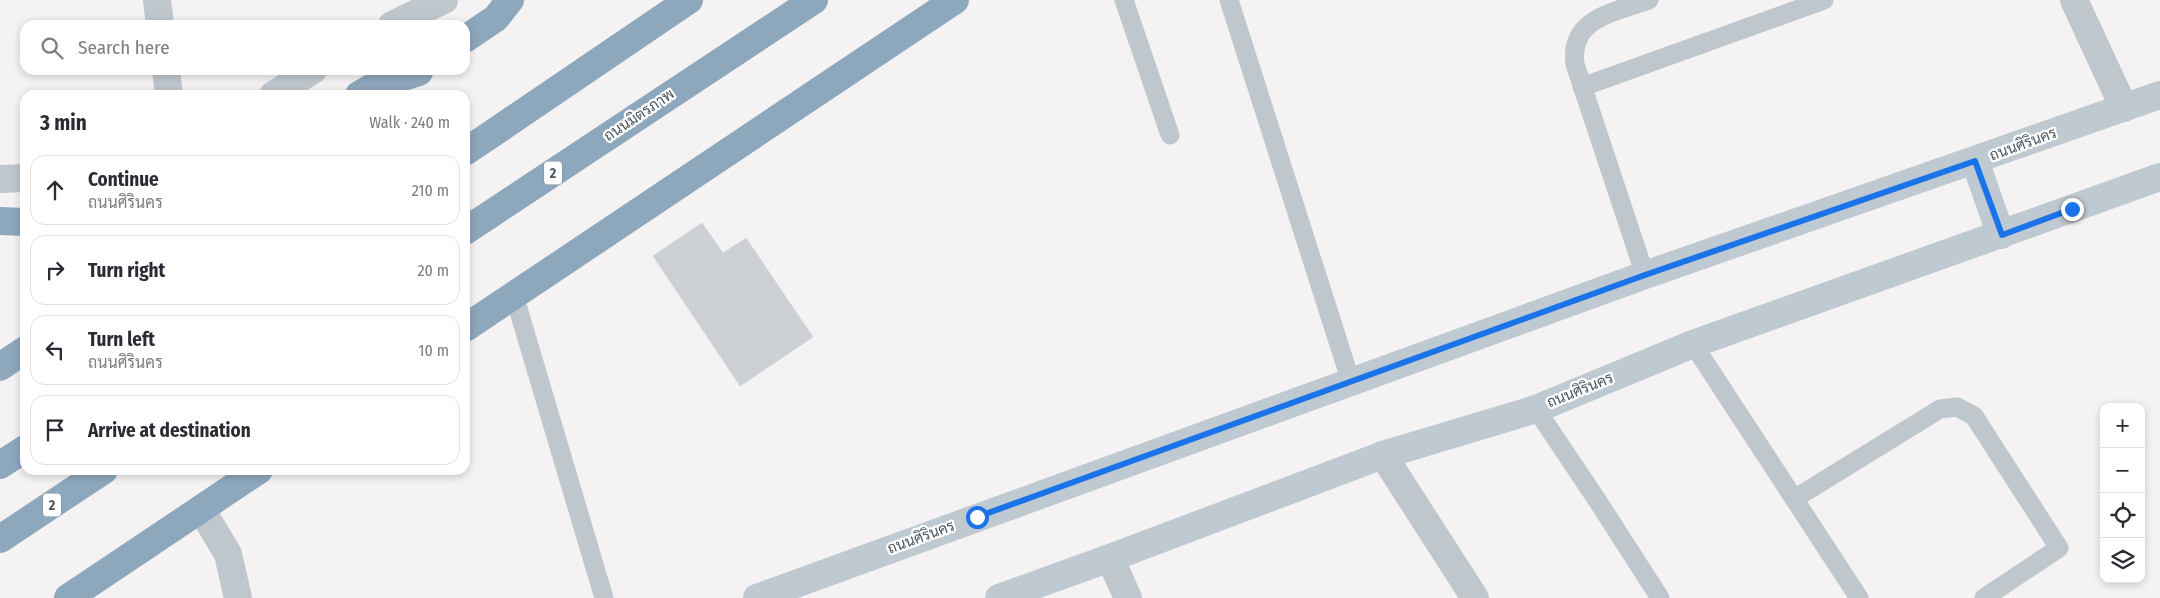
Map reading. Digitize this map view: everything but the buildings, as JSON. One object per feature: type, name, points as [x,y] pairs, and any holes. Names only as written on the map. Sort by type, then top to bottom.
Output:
[{"type":"highway","points":[[470,36],[496,18],[510,0]]},
{"type":"highway","points":[[470,149],[689,0]]},
{"type":"highway","name":"ถนนมิตรภาพ","points":[[470,228],[814,0]]},
{"type":"highway","points":[[470,325],[955,0]]},
{"type":"highway","points":[[368,90],[408,75]]},
{"type":"highway","points":[[403,90],[416,75]]},
{"type":"highway","points":[[0,221],[20,222]]},
{"type":"highway","points":[[0,367],[20,353]]},
{"type":"highway","points":[[0,465],[20,451]]},
{"type":"highway","name":"2","points":[[0,539],[96,475]]},
{"type":"highway","points":[[68,598],[251,475]]},
{"type":"street","points":[[157,0],[159,20]]},
{"type":"street","points":[[402,20],[444,0]]},
{"type":"street","points":[[2074,0],[2124,108]]},
{"type":"street","points":[[167,75],[169,90]]},
{"type":"street","points":[[281,90],[305,75]]},
{"type":"street","name":"ถนนศิรินคร","points":[[757,598],[1645,275],[2160,95]]},
{"type":"street","points":[[1975,161],[2002,235]]},
{"type":"street","name":"ถนนศิรินคร","points":[[999,598],[1383,455],[1536,409],[1693,344],[2160,177]]},
{"type":"street","points":[[0,179],[20,178]]},
{"type":"street","points":[[1383,455],[1475,598]]},
{"type":"street","points":[[201,509],[228,554],[238,598]]},
{"type":"street","points":[[1110,558],[1128,598]]},
{"type":"lane","points":[[1124,0],[1170,135]]},
{"type":"lane","points":[[1229,0],[1350,382]]},
{"type":"lane","points":[[1645,275],[1582,87],[1573,52],[1582,30],[1597,18],[1649,0]]},
{"type":"lane","points":[[1582,87],[1824,0]]},
{"type":"lane","points":[[514,295],[604,598]]},
{"type":"lane","points":[[1693,344],[1859,598]]},
{"type":"lane","points":[[1794,499],[1940,409],[1957,407],[1974,416],[2059,548],[1984,598]]},
{"type":"lane","points":[[1536,409],[1660,598]]},
{"type":"route","points":[[977,517],[1645,275],[1975,161],[2002,235],[2072,209]]}]
